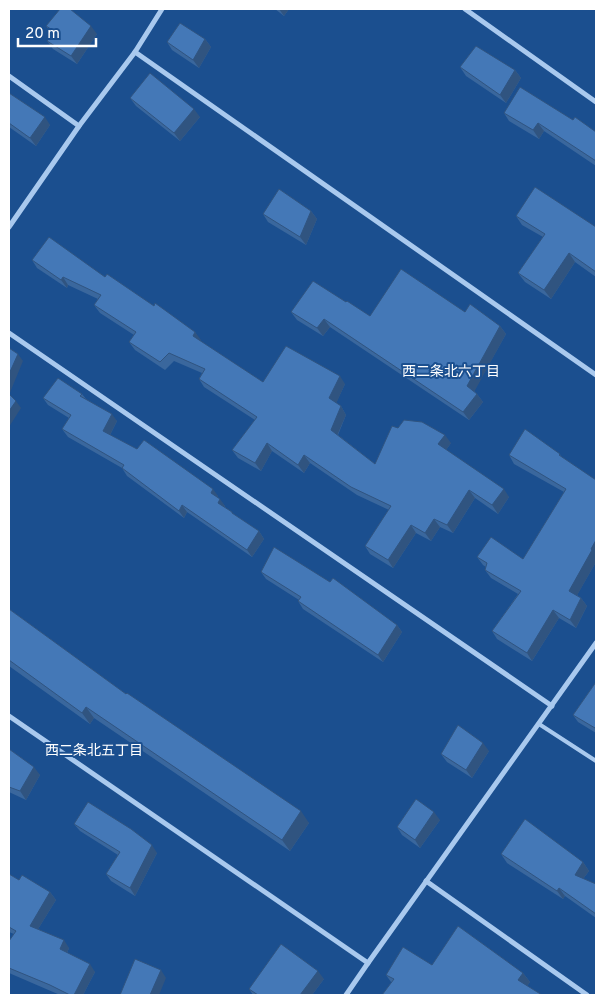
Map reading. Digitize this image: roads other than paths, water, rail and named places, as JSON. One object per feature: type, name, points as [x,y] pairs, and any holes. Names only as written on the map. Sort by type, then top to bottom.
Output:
[{"type":"street","points":[[9,227],[79,126],[135,52],[162,9]]},
{"type":"street","points":[[465,9],[596,102]]},
{"type":"street","points":[[135,52],[596,375]]},
{"type":"street","points":[[9,76],[79,126]]},
{"type":"street","points":[[9,333],[552,706]]},
{"type":"street","points":[[346,995],[596,643]]},
{"type":"street","points":[[9,716],[368,963]]},
{"type":"street","points":[[426,881],[587,995]]},
{"type":"lane","points":[[539,724],[596,760]]},
{"type":"district","name":"西二条北六丁目","points":[[451,372]]},
{"type":"district","name":"西二条北五丁目","points":[[94,751]]}]
